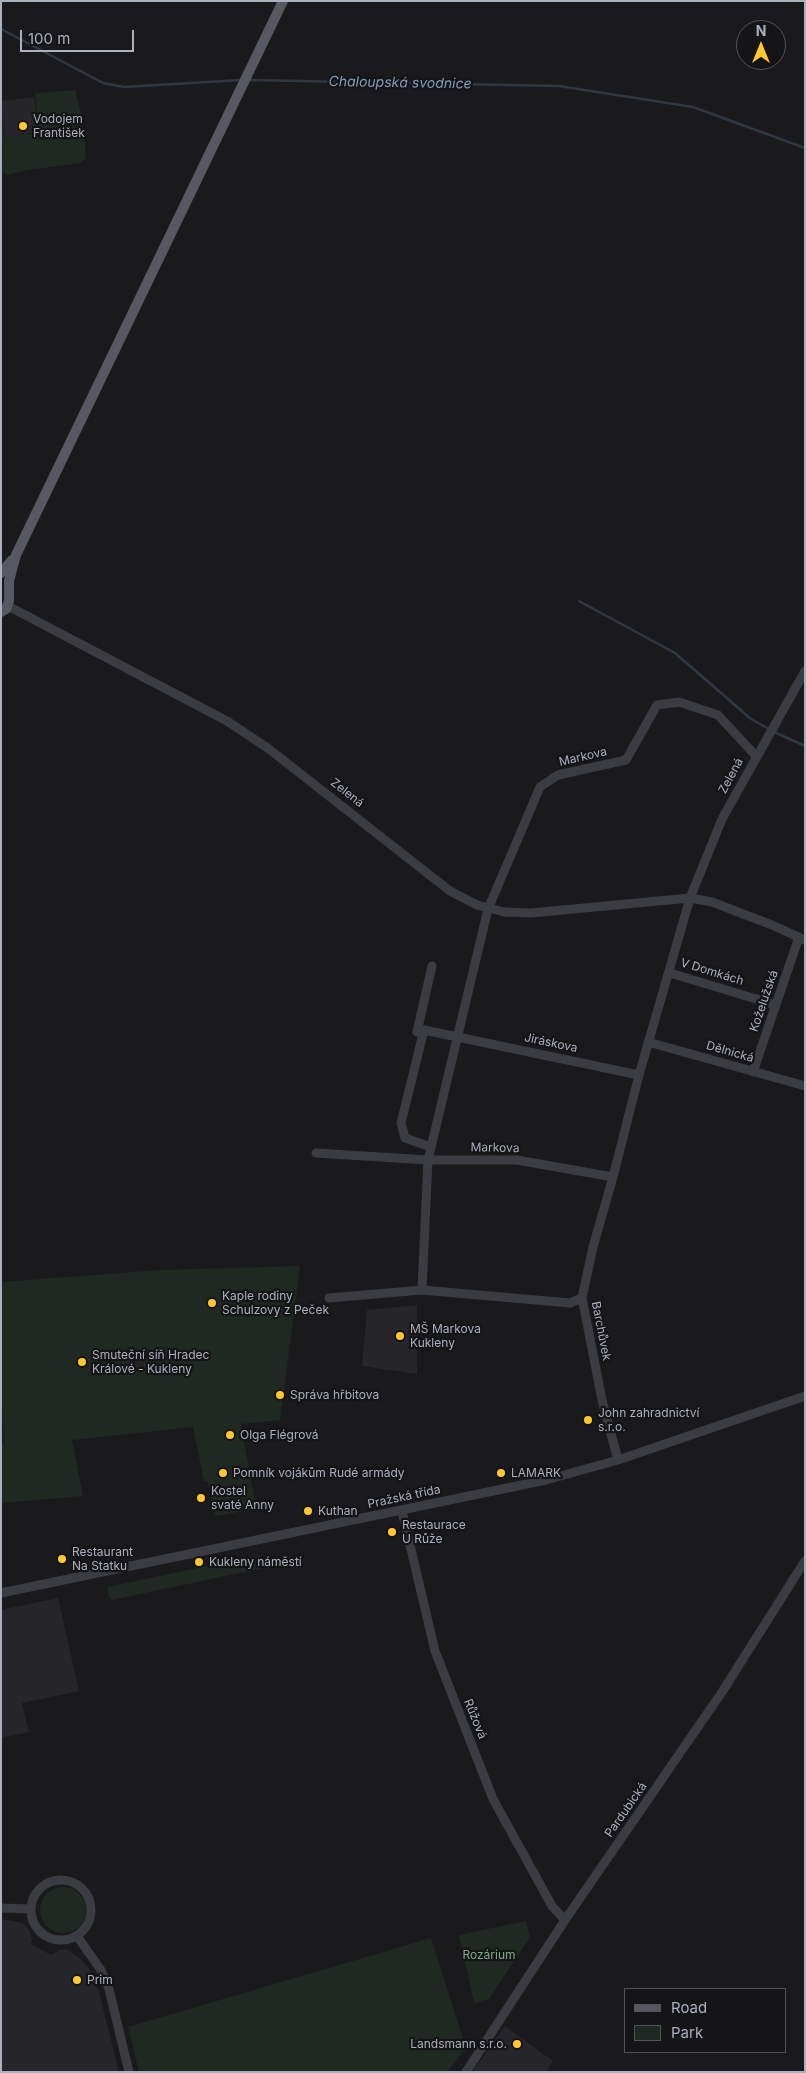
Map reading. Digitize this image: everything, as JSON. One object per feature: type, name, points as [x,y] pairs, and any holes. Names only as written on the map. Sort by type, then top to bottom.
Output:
[{"type":"main road","points":[[6,605],[9,581],[16,555],[283,1]]},
{"type":"main road","points":[[1,573],[16,555]]},
{"type":"main road","points":[[1,587],[6,605]]},
{"type":"street","name":"Zelená","points":[[6,605],[227,720],[269,749],[450,891],[488,909],[518,913],[542,913],[690,898],[712,902],[772,925],[802,939]]},
{"type":"street","name":"Zelená","points":[[690,898],[722,819],[805,671]]},
{"type":"street","name":"Markova","points":[[422,1290],[428,1160],[431,1147],[488,909],[540,787],[558,775],[626,760],[657,705],[679,702],[718,716],[756,756]]},
{"type":"street","points":[[614,1174],[648,1042],[670,973],[690,898]]},
{"type":"street","name":"Koželužská","points":[[754,1072],[776,1004],[802,939]]},
{"type":"street","points":[[423,1034],[417,1032],[432,966]]},
{"type":"street","name":"V Domkách","points":[[670,973],[776,1004]]},
{"type":"street","points":[[431,1147],[405,1138],[401,1123],[424,1030],[458,1037]]},
{"type":"street","name":"Jiráskova","points":[[458,1037],[639,1075]]},
{"type":"street","name":"Dělnická","points":[[648,1042],[805,1086]]},
{"type":"street","name":"Markova","points":[[316,1153],[428,1160],[517,1160],[614,1174]]},
{"type":"street","name":"Barchůvek","points":[[614,1174],[593,1247],[582,1298],[602,1400],[618,1460]]},
{"type":"street","points":[[329,1298],[422,1290],[570,1302],[582,1298]]},
{"type":"street","name":"Pražská třída","points":[[1,1593],[546,1480],[618,1460],[805,1396]]},
{"type":"street","name":"Růžová","points":[[402,1511],[435,1651],[493,1800],[552,1906],[564,1920]]},
{"type":"street","name":"Pardubická","points":[[466,2072],[564,1920],[722,1692],[805,1561]]},
{"type":"street","points":[[63,1880],[73,1882],[87,1894],[92,1912],[85,1930],[77,1936],[62,1940],[47,1936],[35,1925],[31,1909],[33,1900],[45,1885],[63,1880]]},
{"type":"street","points":[[1,1908],[31,1909]]},
{"type":"street","points":[[77,1936],[101,1970],[109,1989],[128,2072]]},
{"type":"shaded area","points":[[34,97],[39,132],[4,137],[1,101]]},
{"type":"shaded area","points":[[417,1305],[417,1374],[362,1366],[367,1310]]},
{"type":"shaded area","points":[[58,1598],[79,1691],[22,1703],[29,1732],[1,1738],[1,1610]]},
{"type":"shaded area","points":[[1,1919],[23,1923],[30,1931],[31,1944],[51,1955],[66,1949],[80,1958],[90,1970],[99,1992],[119,2072],[1,2072]]},
{"type":"shaded area","points":[[505,2026],[553,2061],[546,2072],[472,2072]]},
{"type":"green space","points":[[75,90],[82,118],[86,158],[81,163],[27,170],[7,175],[3,171],[1,116],[4,137],[39,132],[35,93]]},
{"type":"green space","points":[[300,1266],[280,1420],[241,1424],[256,1509],[215,1516],[208,1482],[204,1481],[193,1427],[72,1440],[83,1496],[1,1503],[1,1443],[4,1444],[1,1392],[1,1282],[161,1270]]},
{"type":"green space","points":[[260,1555],[263,1568],[112,1600],[109,1597],[107,1587]]},
{"type":"green space","points":[[68,1887],[72,1888],[82,1897],[85,1901],[85,1919],[76,1929],[68,1933],[58,1933],[50,1929],[41,1919],[40,1905],[44,1897],[54,1888]]},
{"type":"green space","name":"Rozárium","points":[[526,1921],[530,1937],[489,1999],[474,2003],[459,1935]]},
{"type":"green space","points":[[431,1938],[466,2048],[447,2072],[139,2072],[128,2027]]},
{"type":"waterway","name":"Chaloupská svodnice","points":[[1,29],[103,83],[124,87],[241,80]]},
{"type":"waterway","name":"Chaloupská svodnice","points":[[249,80],[559,86],[693,107],[805,148]]},
{"type":"waterway","points":[[579,601],[675,653],[751,719],[769,729]]},
{"type":"waterway","points":[[774,732],[805,746]]},
{"type":"place","name":"Vodojem František","points":[[23,126]]},
{"type":"place","name":"Kaple rodiny Schulzovy z Peček","points":[[212,1303]]},
{"type":"place","name":"MŠ Markova Kukleny","points":[[400,1336]]},
{"type":"place","name":"Smuteční síň Hradec Králové - Kukleny","points":[[82,1362]]},
{"type":"place","name":"Správa hřbitova","points":[[280,1395]]},
{"type":"place","name":"John zahradnictví s.r.o.","points":[[588,1420]]},
{"type":"place","name":"Olga Flégrová","points":[[230,1435]]},
{"type":"place","name":"Pomník vojákům Rudé armády","points":[[223,1473]]},
{"type":"place","name":"LAMARK","points":[[501,1473]]},
{"type":"place","name":"Kostel svaté Anny","points":[[201,1498]]},
{"type":"place","name":"Kuthan","points":[[308,1511]]},
{"type":"place","name":"Restaurace U Růže","points":[[392,1532]]},
{"type":"place","name":"Restaurant Na Statku","points":[[62,1559]]},
{"type":"place","name":"Kukleny náměstí","points":[[199,1562]]},
{"type":"place","name":"Prim","points":[[77,1980]]},
{"type":"place","name":"Landsmann s.r.o.","points":[[517,2044]]}]
